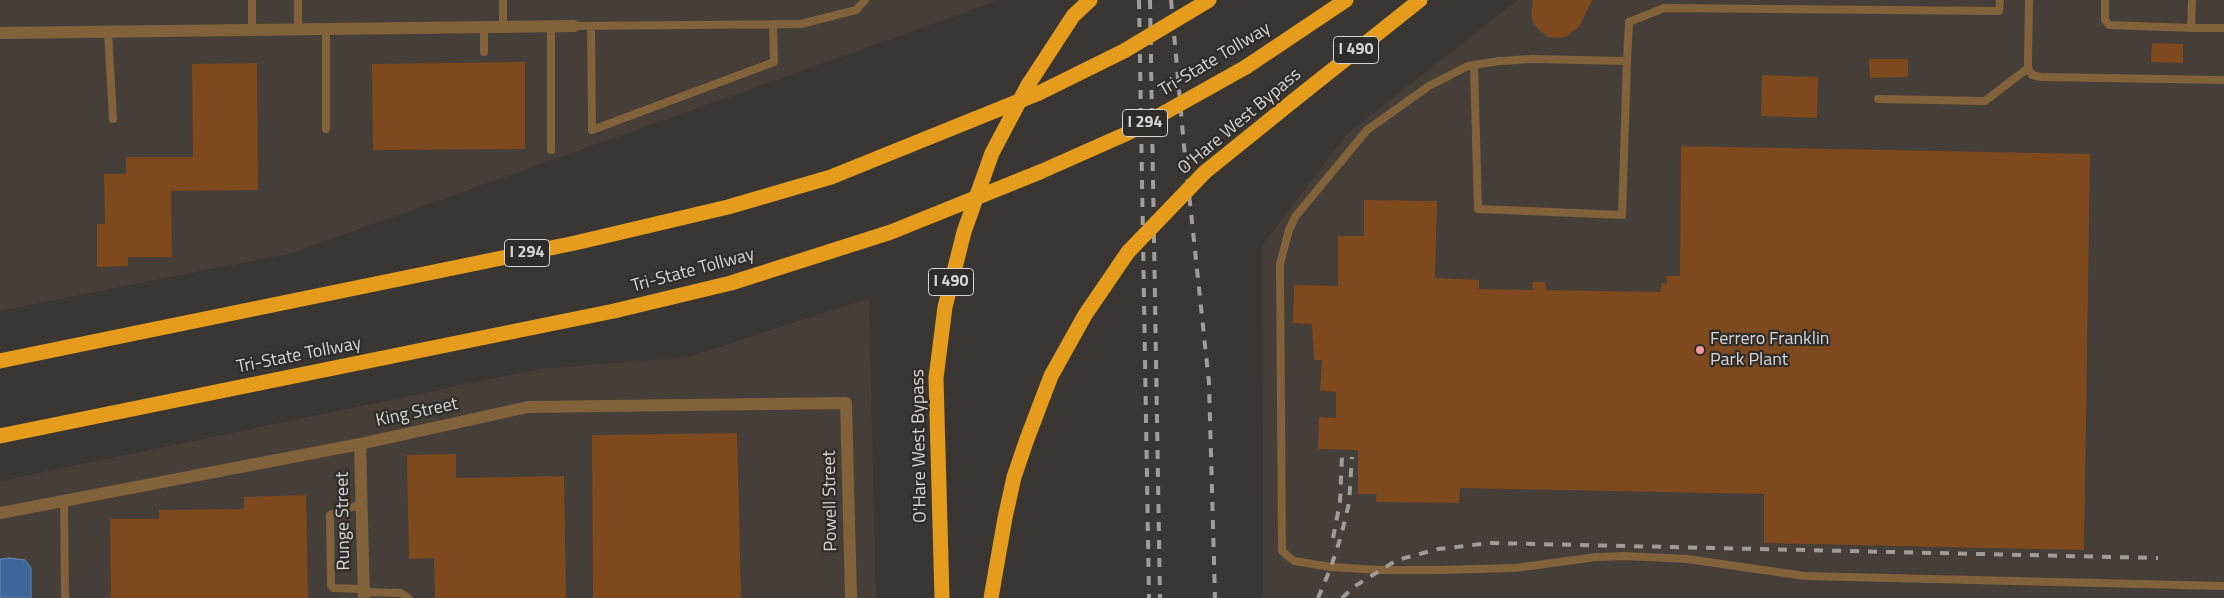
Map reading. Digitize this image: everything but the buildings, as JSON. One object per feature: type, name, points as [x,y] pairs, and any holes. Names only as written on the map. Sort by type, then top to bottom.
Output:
[{"type":"highway","name":"O'Hare West Bypass","points":[[942,598],[936,378],[945,307],[964,232],[992,153],[1028,85],[1073,16],[1090,0]]},
{"type":"highway","name":"I 294","points":[[0,361],[575,243],[728,207],[831,177],[1039,93],[1124,51],[1209,0]]},
{"type":"highway","name":"Tri-State Tollway","points":[[0,436],[614,311],[731,283],[891,232],[1040,172],[1128,133],[1246,67],[1346,0]]},
{"type":"highway","name":"O'Hare West Bypass","points":[[991,598],[1014,476],[1026,439],[1051,376],[1086,315],[1128,252],[1204,172],[1420,0]]},
{"type":"street","points":[[0,33],[574,26]]},
{"type":"street","name":"King Street","points":[[0,513],[360,444],[528,406],[846,403]]},
{"type":"street","name":"Powell Street","points":[[846,403],[851,598]]},
{"type":"street","name":"Runge Street","points":[[360,444],[363,593]]},
{"type":"lane","points":[[252,0],[252,30]]},
{"type":"lane","points":[[298,0],[298,30]]},
{"type":"lane","points":[[503,0],[503,27]]},
{"type":"lane","points":[[574,26],[801,24],[856,10],[865,0]]},
{"type":"lane","points":[[1474,65],[1478,209],[1622,215],[1629,22],[1664,4],[1999,11],[2000,0]]},
{"type":"lane","points":[[2029,0],[2028,68],[2032,75],[2041,77],[2224,80]]},
{"type":"lane","points":[[2105,0],[2105,20],[2109,25],[2224,28]]},
{"type":"lane","points":[[2191,28],[2192,0]]},
{"type":"lane","points":[[591,26],[592,130],[774,62],[773,24]]},
{"type":"lane","points":[[484,27],[484,52]]},
{"type":"lane","points":[[551,27],[551,150]]},
{"type":"lane","points":[[326,29],[326,129]]},
{"type":"lane","points":[[108,32],[113,118]]},
{"type":"lane","points":[[1627,61],[1532,59],[1468,66],[1429,86],[1367,130],[1295,217],[1289,230],[1280,264],[1282,551],[1294,561],[1331,567],[1398,570],[1516,568],[1596,557],[1626,556],[1687,559],[1805,576],[2224,586]]},
{"type":"lane","points":[[1878,99],[1985,101],[2028,68]]},
{"type":"lane","points":[[64,500],[65,598]]},
{"type":"lane","points":[[361,504],[330,515],[332,588],[363,593],[401,593],[408,598]]},
{"type":"shaded area","points":[[0,0],[1000,0],[292,253],[0,311]]},
{"type":"shaded area","points":[[1517,0],[2224,0],[2224,598],[1263,598],[1262,246],[1346,135]]},
{"type":"shaded area","points":[[869,298],[876,598],[0,598],[0,481],[539,369],[689,357]]},
{"type":"water","points":[[0,559],[25,560],[31,568],[31,598],[0,598]]},
{"type":"railway","points":[[1139,0],[1149,598]]},
{"type":"railway","points":[[1150,0],[1160,598]]},
{"type":"railway","points":[[1171,0],[1209,383],[1215,598]]},
{"type":"railway","points":[[1333,538],[1340,502],[1342,456]]},
{"type":"railway","points":[[1318,598],[1331,567],[1349,503],[1352,457]]},
{"type":"railway","points":[[1342,598],[1355,586],[1397,560],[1438,549],[1491,543],[2158,558]]},
{"type":"place","name":"Ferrero Franklin Park Plant","points":[[1700,350]]}]
